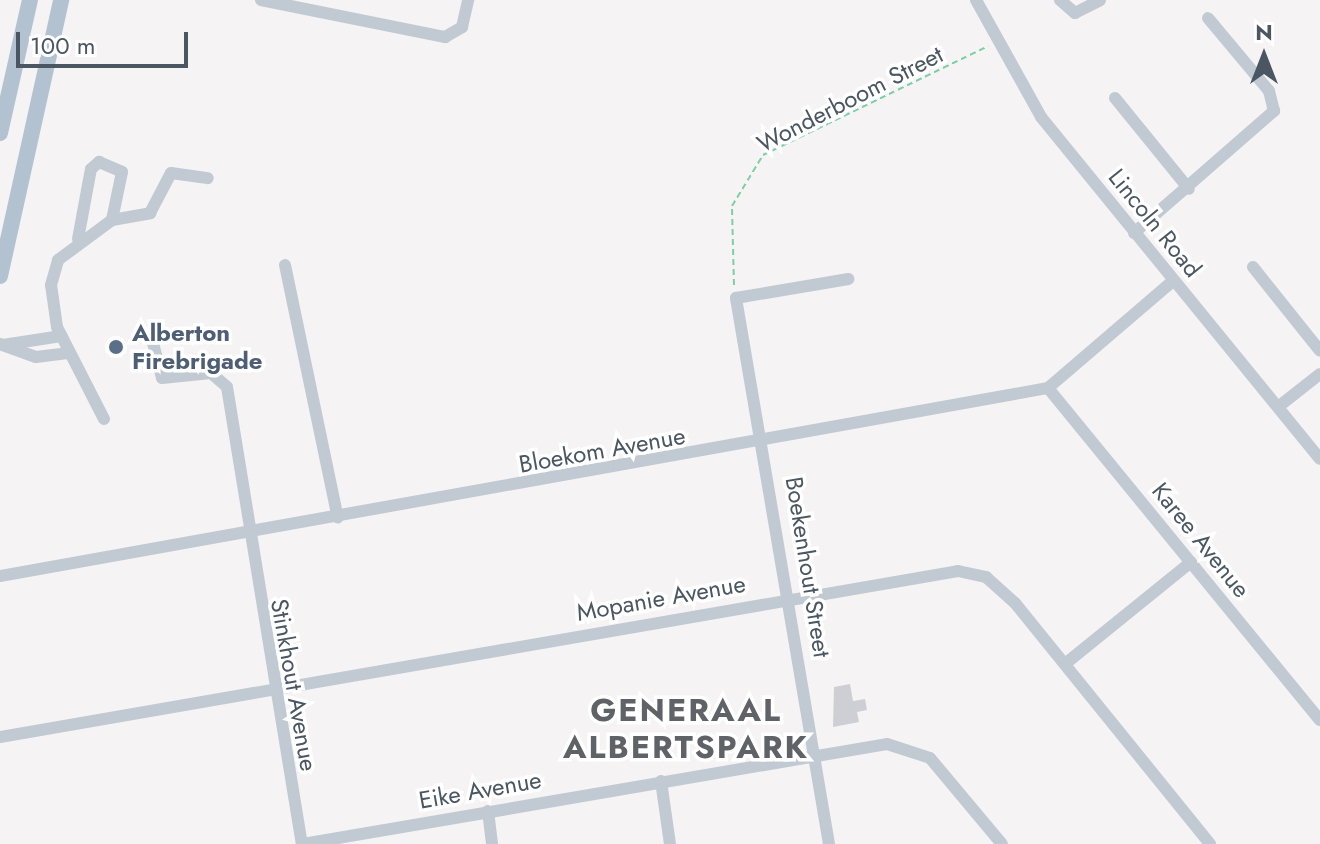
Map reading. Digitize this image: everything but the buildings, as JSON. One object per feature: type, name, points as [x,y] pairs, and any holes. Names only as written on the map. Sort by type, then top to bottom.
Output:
[{"type":"main road","points":[[0,133],[30,0]]},
{"type":"main road","points":[[0,276],[61,0]]},
{"type":"street","points":[[261,0],[445,37],[462,27],[468,0]]},
{"type":"street","name":"Lincoln Road","points":[[976,0],[1022,90],[1134,233],[1320,459]]},
{"type":"street","points":[[1060,0],[1075,13],[1100,0]]},
{"type":"street","points":[[1134,233],[1189,189],[1275,105],[1208,18]]},
{"type":"street","points":[[1115,98],[1189,189]]},
{"type":"street","points":[[78,239],[91,169],[99,162],[122,172],[112,220]]},
{"type":"street","points":[[104,419],[61,336],[51,285],[58,260],[78,239],[112,220],[150,213],[171,173],[208,178]]},
{"type":"street","points":[[285,265],[338,518]]},
{"type":"street","points":[[1253,267],[1320,351]]},
{"type":"street","points":[[736,298],[848,279]]},
{"type":"street","name":"Bloekom Avenue","points":[[0,576],[765,444],[1048,388],[1173,281]]},
{"type":"street","name":"Boekenhout Street","points":[[736,298],[765,444],[818,754],[829,844]]},
{"type":"street","name":"Stinkhout Avenue","points":[[151,335],[162,378],[211,373],[227,387],[245,534],[302,844]]},
{"type":"street","points":[[2,345],[61,336]]},
{"type":"street","points":[[2,345],[36,357],[70,353]]},
{"type":"street","points":[[1278,407],[1320,374]]},
{"type":"street","name":"Karee Avenue","points":[[1048,388],[1320,720]]},
{"type":"street","points":[[1065,664],[1191,562]]},
{"type":"street","name":"Mopanie Avenue","points":[[0,737],[272,691],[789,596],[973,572],[1006,593],[1210,844]]},
{"type":"street","name":"Eike Avenue","points":[[302,844],[872,744],[915,750],[940,768],[1002,844]]},
{"type":"street","points":[[661,781],[670,844]]},
{"type":"street","points":[[488,811],[492,844]]},
{"type":"path","name":"Wonderboom Street","points":[[736,298],[732,206],[763,155],[998,41]]},
{"type":"place","name":"Alberton Firebrigade","points":[[116,347]]},
{"type":"district","name":"GENERAAL ALBERTSPARK","points":[[686,730]]}]
